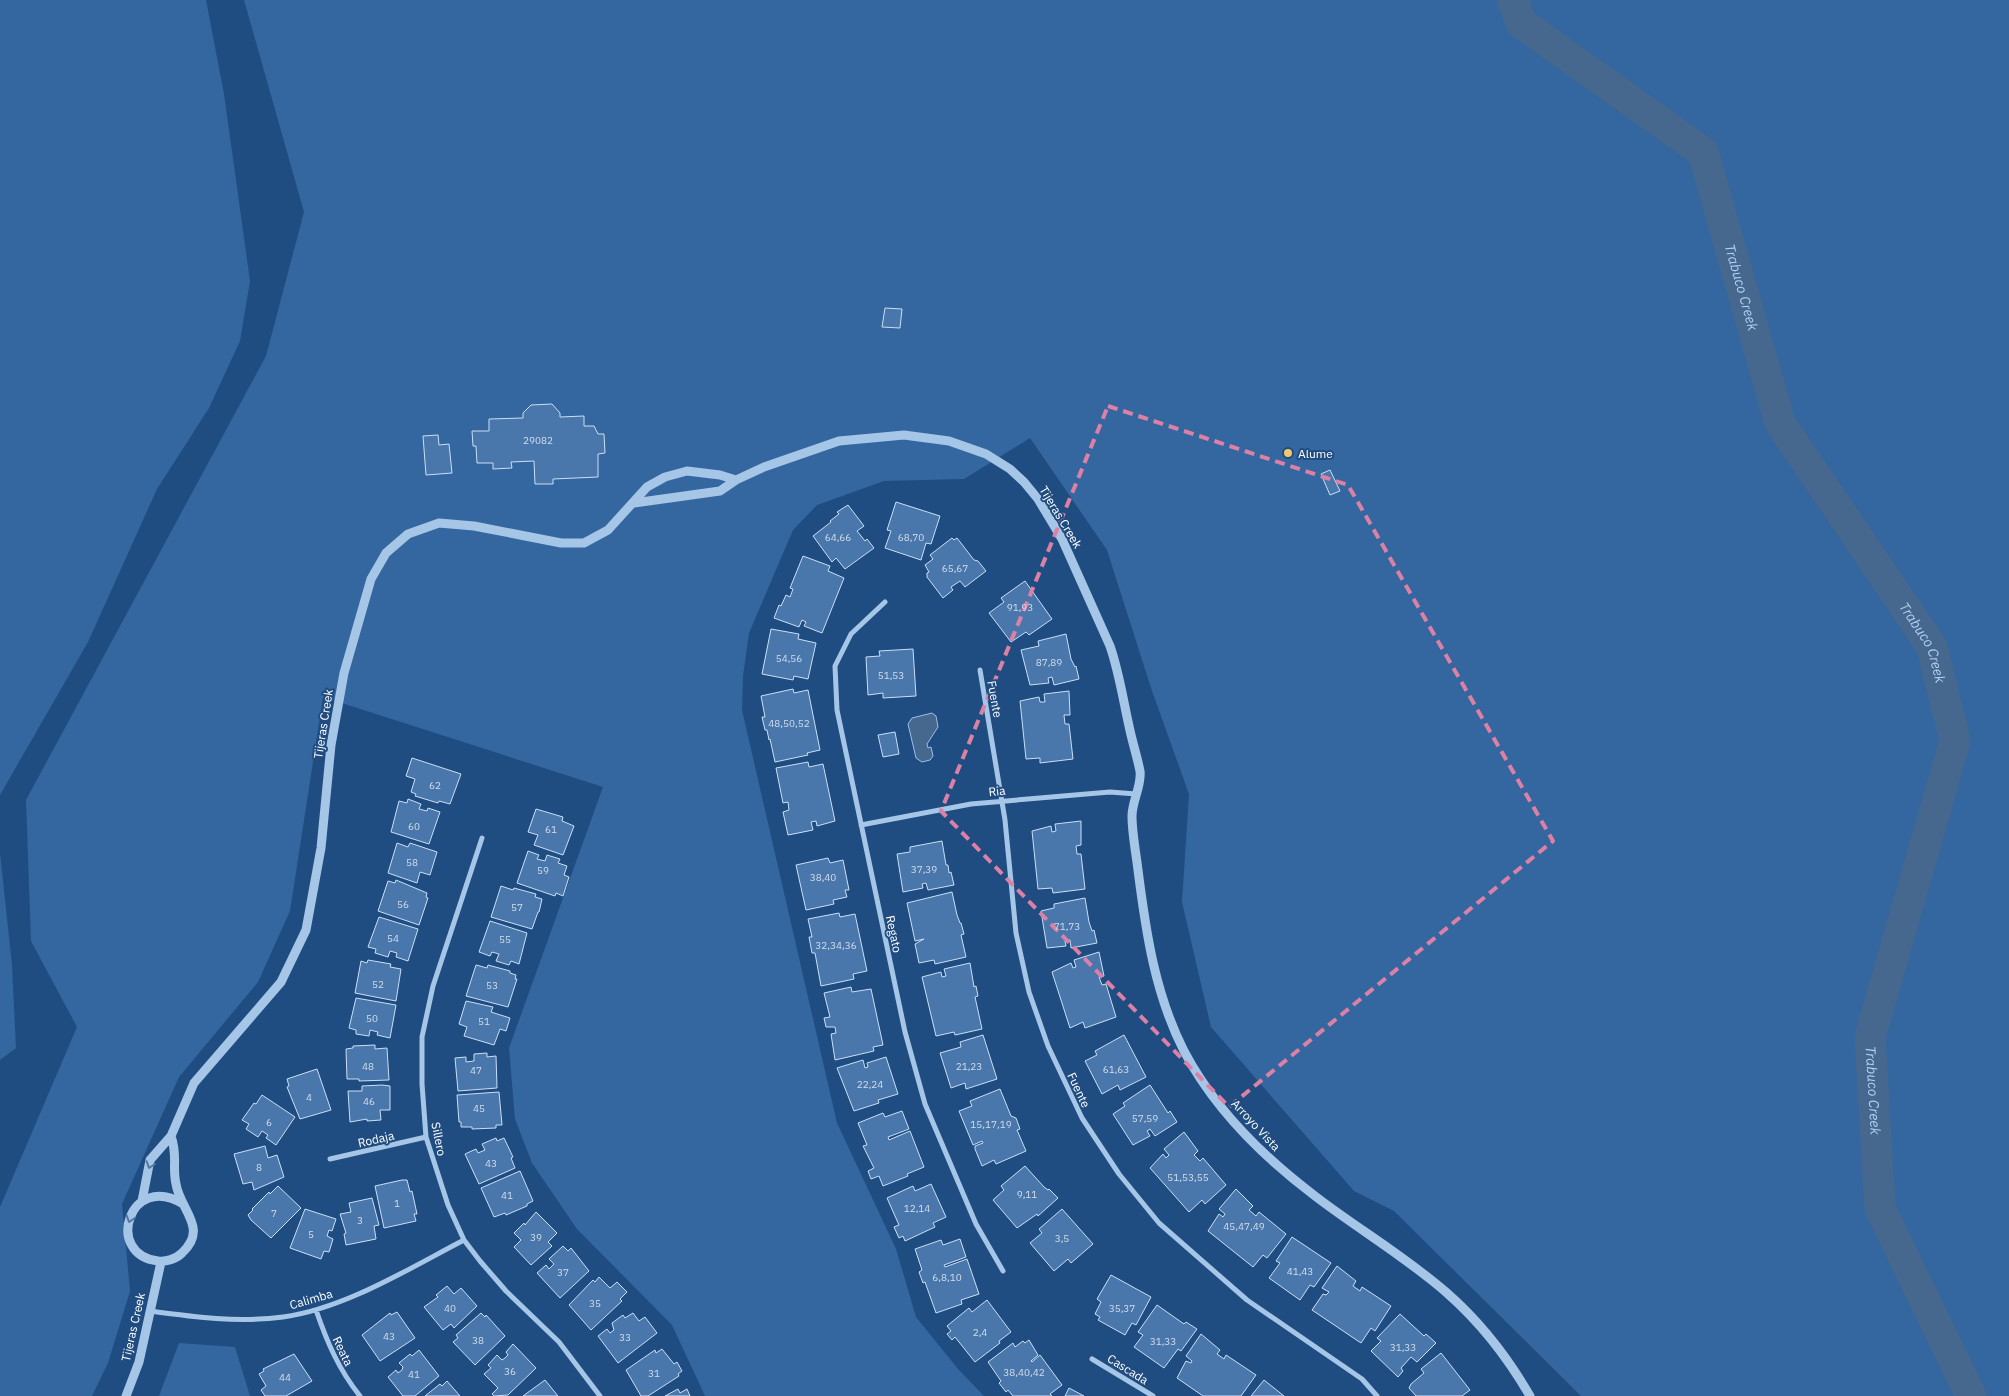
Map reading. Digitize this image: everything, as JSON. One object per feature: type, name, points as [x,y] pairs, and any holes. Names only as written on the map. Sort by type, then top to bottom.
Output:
[{"type":"street","name":"Tijeras Creek","points":[[634,503],[720,491],[736,480],[764,467],[839,441],[904,435],[950,442],[977,450],[1010,469],[1024,482],[1038,499],[1062,539],[1117,665],[1140,774]]},
{"type":"street","name":"Tijeras Creek","points":[[126,1396],[139,1362],[161,1262],[141,1256],[133,1248],[128,1238],[129,1218],[134,1208],[142,1201],[150,1160],[171,1136],[194,1083],[281,982],[306,930],[321,848],[331,745],[344,673],[371,580],[386,553],[408,534],[439,523],[474,526],[552,541],[584,544],[608,530],[647,487],[665,477],[687,472],[720,475],[736,480]]},
{"type":"street","name":"Regato","points":[[885,602],[851,634],[835,666],[837,710],[905,1032],[925,1104],[976,1224],[1003,1271]]},
{"type":"street","name":"Fuente","points":[[980,670],[1002,801],[1016,933],[1029,992],[1048,1046],[1082,1118],[1119,1174],[1159,1223],[1247,1300],[1362,1379],[1377,1396]]},
{"type":"street","name":"Arroyo Vista","points":[[1140,774],[1132,815],[1144,921],[1156,978],[1168,1016],[1185,1052],[1201,1078],[1226,1114],[1249,1140],[1275,1164],[1315,1196],[1405,1261],[1458,1304],[1496,1346],[1530,1396]]},
{"type":"street","name":"Ria","points":[[861,825],[913,814],[1002,801],[1110,792],[1136,794]]},
{"type":"street","name":"Sillero","points":[[482,838],[433,986],[422,1037],[422,1084],[426,1137],[448,1204],[464,1240],[506,1291],[559,1342],[600,1396]]},
{"type":"street","points":[[161,1262],[179,1256],[186,1249],[193,1231],[189,1212],[183,1204],[176,1185],[176,1149],[171,1136]]},
{"type":"street","name":"Rodaja","points":[[330,1159],[426,1137]]},
{"type":"street","points":[[142,1201],[152,1197],[163,1196],[174,1198],[183,1204]]},
{"type":"street","name":"Calimba","points":[[149,1311],[224,1320],[283,1317],[316,1310],[353,1296],[464,1240]]},
{"type":"street","name":"Reata","points":[[316,1310],[328,1344],[346,1379],[360,1396]]},
{"type":"street","name":"Cascada","points":[[1092,1359],[1153,1396]]},
{"type":"highlighted area","points":[[1108,406],[1348,485],[1553,841],[1229,1107],[941,811]]},
{"type":"shaded area","points":[[0,0],[206,0],[224,94],[250,281],[240,341],[209,408],[157,489],[88,642],[0,795]]},
{"type":"shaded area","points":[[244,0],[2009,0],[2009,1396],[1581,1396],[1394,1211],[1354,1191],[1211,1027],[1182,902],[1189,794],[1152,691],[1107,550],[1030,438],[964,479],[884,481],[817,505],[793,530],[749,633],[743,676],[742,710],[837,1123],[896,1249],[916,1317],[958,1369],[984,1396],[705,1396],[672,1325],[577,1229],[532,1163],[515,1119],[509,1048],[603,787],[323,697],[290,911],[258,982],[179,1077],[122,1204],[130,1291],[108,1363],[92,1396],[0,1396],[0,1207],[77,1027],[31,941],[26,800],[266,356],[304,212]]},
{"type":"shaded area","points":[[932,713],[936,716],[938,727],[927,744],[928,748],[931,747],[933,756],[930,760],[922,762],[916,758],[908,724],[912,718]]},
{"type":"shaded area","points":[[0,853],[12,965],[16,1048],[0,1060]]},
{"type":"shaded area","points":[[179,1343],[235,1347],[250,1396],[159,1396]]},
{"type":"building","points":[[885,308],[902,309],[900,328],[882,327]]},
{"type":"building","points":[[552,404],[560,413],[560,417],[584,416],[584,426],[594,426],[598,434],[604,434],[605,453],[598,454],[598,477],[553,479],[553,484],[535,484],[534,461],[511,462],[512,468],[493,469],[493,463],[477,463],[476,446],[473,446],[472,431],[489,431],[489,419],[523,418],[523,413],[531,405]]},
{"type":"building","points":[[438,435],[439,445],[449,444],[452,473],[426,475],[423,436]]},
{"type":"building","points":[[1330,470],[1340,491],[1330,495],[1321,474]]},
{"type":"building","points":[[896,502],[940,516],[931,544],[926,543],[921,560],[885,548],[891,531],[887,530]]},
{"type":"building","points":[[848,505],[864,526],[857,531],[874,548],[845,569],[836,558],[832,562],[813,536],[839,514],[837,512]]},
{"type":"building","points":[[952,538],[954,540],[957,538],[974,560],[978,561],[986,571],[965,587],[960,581],[951,587],[953,590],[943,598],[927,577],[929,572],[925,565],[933,559],[930,555]]},
{"type":"building","points":[[803,556],[830,566],[828,571],[844,578],[822,633],[804,626],[806,622],[802,620],[799,627],[774,618],[779,605],[781,606],[786,595],[790,597],[793,589],[790,588]]},
{"type":"building","points":[[1025,581],[1052,619],[1029,635],[1026,632],[1011,642],[989,613],[1004,602],[1001,598]]},
{"type":"building","points":[[771,629],[799,634],[798,639],[816,643],[808,679],[794,676],[793,680],[762,674]]},
{"type":"building","points":[[1066,634],[1071,659],[1076,666],[1079,679],[1054,685],[1052,677],[1048,678],[1049,683],[1030,685],[1021,650],[1039,646],[1038,641]]},
{"type":"building","points":[[913,649],[916,696],[883,698],[883,693],[868,695],[866,657],[880,656],[879,651]]},
{"type":"building","points":[[793,689],[794,693],[808,690],[820,750],[807,753],[808,755],[775,762],[770,739],[767,730],[765,730],[762,717],[765,717],[761,696]]},
{"type":"building","points":[[1069,691],[1070,715],[1064,715],[1065,724],[1069,724],[1073,759],[1040,763],[1040,758],[1026,759],[1020,701],[1039,697],[1040,702],[1045,702],[1044,694]]},
{"type":"building","points":[[895,732],[899,754],[883,757],[878,735]]},
{"type":"building","points":[[412,758],[461,774],[450,804],[439,801],[438,803],[415,796],[416,794],[411,792],[415,779],[406,776]]},
{"type":"building","points":[[808,762],[809,767],[823,764],[835,821],[817,826],[816,821],[811,822],[813,830],[788,835],[783,812],[789,810],[788,802],[783,803],[776,768]]},
{"type":"building","points":[[408,799],[421,804],[419,809],[427,811],[428,808],[440,812],[429,844],[391,832],[399,801],[407,803]]},
{"type":"building","points":[[536,809],[563,817],[562,821],[574,826],[563,855],[534,845],[538,835],[528,832]]},
{"type":"building","points":[[1081,821],[1081,845],[1076,846],[1077,854],[1081,854],[1085,889],[1053,893],[1052,888],[1038,889],[1032,831],[1051,826],[1052,832],[1056,831],[1055,824]]},
{"type":"building","points":[[942,841],[946,865],[948,865],[949,873],[951,872],[954,885],[928,890],[926,883],[922,884],[923,888],[903,892],[897,854],[910,852],[910,847]]},
{"type":"building","points":[[397,843],[408,847],[410,843],[437,852],[430,875],[420,872],[417,883],[388,873]]},
{"type":"building","points":[[528,851],[539,855],[537,859],[545,861],[547,855],[560,859],[558,863],[567,866],[564,875],[569,877],[563,896],[556,893],[555,896],[517,883]]},
{"type":"building","points":[[828,858],[830,863],[843,860],[849,890],[845,890],[847,897],[833,900],[834,904],[806,910],[796,865]]},
{"type":"building","points":[[396,880],[427,893],[426,897],[428,898],[419,925],[378,911],[388,881],[395,883]]},
{"type":"building","points":[[501,886],[536,894],[535,897],[542,899],[532,929],[491,917]]},
{"type":"building","points":[[952,892],[957,915],[964,934],[961,935],[966,957],[935,964],[934,960],[919,963],[915,944],[924,939],[915,941],[907,903]]},
{"type":"building","points":[[1085,898],[1089,922],[1092,931],[1094,930],[1097,943],[1071,948],[1070,940],[1065,941],[1066,946],[1047,948],[1041,911],[1054,908],[1054,904]]},
{"type":"building","points":[[839,913],[840,917],[855,914],[867,971],[853,974],[854,979],[821,986],[815,953],[812,953],[809,937],[812,937],[808,919]]},
{"type":"building","points":[[379,917],[418,929],[408,961],[396,957],[397,953],[390,951],[388,957],[375,953],[376,949],[368,947]]},
{"type":"building","points":[[490,921],[527,933],[519,964],[511,961],[509,965],[496,961],[499,954],[492,952],[490,956],[479,952]]},
{"type":"building","points":[[1099,952],[1104,976],[1099,977],[1102,985],[1106,984],[1116,1017],[1085,1028],[1083,1022],[1070,1028],[1052,972],[1071,963],[1073,968],[1076,967],[1074,960]]},
{"type":"building","points":[[368,960],[391,964],[390,967],[401,969],[396,1001],[355,993],[361,961],[367,963]]},
{"type":"building","points":[[970,963],[974,987],[976,986],[978,996],[975,997],[982,1029],[955,1035],[954,1032],[936,1036],[922,977],[941,972],[942,977],[946,976],[944,969]]},
{"type":"building","points":[[476,965],[487,968],[488,965],[510,971],[510,973],[516,975],[515,979],[517,979],[508,1007],[466,996]]},
{"type":"building","points":[[851,987],[852,992],[871,989],[883,1045],[873,1047],[874,1051],[835,1060],[831,1034],[836,1033],[835,1027],[826,1027],[824,1018],[830,1017],[824,993]]},
{"type":"building","points":[[356,998],[396,1005],[390,1038],[377,1035],[378,1032],[370,1030],[369,1036],[356,1034],[356,1030],[349,1028]]},
{"type":"building","points":[[466,1001],[493,1007],[491,1012],[510,1018],[506,1031],[500,1029],[494,1045],[464,1036],[467,1027],[459,1024]]},
{"type":"building","points":[[983,1035],[997,1079],[966,1089],[965,1083],[951,1088],[940,1053],[961,1047],[960,1042]]},
{"type":"building","points":[[1124,1035],[1146,1077],[1120,1090],[1118,1085],[1102,1094],[1085,1061],[1097,1055],[1095,1051]]},
{"type":"building","points":[[375,1045],[375,1049],[387,1048],[389,1080],[359,1081],[359,1079],[347,1079],[346,1049],[353,1048],[353,1046]]},
{"type":"building","points":[[487,1053],[487,1057],[496,1056],[497,1088],[458,1091],[455,1058],[466,1057],[466,1062],[474,1061],[474,1054]]},
{"type":"building","points":[[886,1057],[898,1094],[878,1100],[879,1103],[854,1111],[837,1068],[863,1060],[865,1068],[868,1067],[867,1063]]},
{"type":"building","points":[[317,1069],[331,1110],[300,1119],[287,1087],[289,1086],[287,1079]]},
{"type":"building","points":[[1150,1085],[1168,1113],[1170,1111],[1177,1122],[1155,1136],[1150,1129],[1147,1131],[1150,1136],[1133,1145],[1113,1114],[1125,1106],[1123,1103]]},
{"type":"building","points":[[362,1086],[390,1086],[390,1110],[380,1110],[381,1120],[367,1121],[367,1119],[350,1122],[348,1091],[362,1091]]},
{"type":"building","points":[[1000,1089],[1011,1116],[1016,1118],[1020,1129],[1017,1130],[1026,1151],[996,1164],[994,1160],[982,1166],[975,1146],[983,1143],[982,1141],[973,1145],[959,1111],[972,1106],[970,1101]]},
{"type":"building","points":[[499,1092],[502,1125],[496,1125],[496,1128],[472,1129],[472,1127],[461,1127],[457,1095]]},
{"type":"building","points":[[262,1095],[295,1117],[276,1145],[266,1138],[268,1135],[262,1131],[258,1137],[246,1129],[249,1124],[242,1120]]},
{"type":"building","points":[[902,1111],[909,1129],[888,1137],[889,1140],[910,1131],[924,1167],[883,1186],[879,1176],[871,1179],[868,1171],[874,1168],[863,1146],[867,1145],[858,1123],[883,1113],[885,1117]]},
{"type":"building","points":[[1184,1132],[1198,1151],[1194,1155],[1200,1161],[1203,1158],[1226,1185],[1205,1204],[1202,1200],[1189,1212],[1150,1168],[1163,1154],[1166,1158],[1169,1155],[1164,1149]]},
{"type":"building","points":[[496,1138],[497,1141],[504,1138],[513,1157],[511,1158],[515,1168],[479,1184],[465,1154],[476,1149],[478,1153],[485,1150],[482,1144]]},
{"type":"building","points":[[265,1146],[268,1158],[277,1155],[284,1177],[254,1190],[252,1182],[243,1184],[234,1154]]},
{"type":"building","points":[[1025,1166],[1044,1187],[1049,1189],[1058,1198],[1038,1216],[1037,1214],[1017,1228],[993,1200],[1004,1190],[1001,1186]]},
{"type":"building","points":[[520,1171],[533,1201],[527,1204],[527,1206],[506,1215],[505,1213],[494,1217],[481,1188]]},
{"type":"building","points":[[407,1180],[410,1192],[412,1191],[417,1214],[414,1214],[416,1221],[384,1228],[375,1186]]},
{"type":"building","points":[[931,1184],[946,1217],[933,1223],[935,1227],[905,1241],[903,1236],[899,1238],[894,1227],[899,1225],[887,1198],[913,1186],[915,1191]]},
{"type":"building","points":[[278,1186],[301,1208],[271,1238],[248,1215],[269,1192],[270,1194]]},
{"type":"building","points":[[1236,1189],[1253,1206],[1249,1210],[1256,1216],[1259,1212],[1286,1234],[1267,1258],[1263,1255],[1253,1267],[1208,1231],[1219,1214],[1223,1217],[1225,1214],[1219,1209]]},
{"type":"building","points":[[372,1198],[379,1225],[374,1226],[376,1239],[346,1245],[344,1234],[346,1233],[340,1214],[351,1212],[349,1203]]},
{"type":"building","points":[[305,1209],[336,1219],[332,1231],[329,1230],[327,1236],[333,1239],[329,1252],[324,1251],[321,1259],[290,1248]]},
{"type":"building","points":[[1062,1209],[1093,1244],[1071,1263],[1068,1259],[1054,1271],[1030,1243],[1042,1233],[1039,1229]]},
{"type":"building","points":[[536,1212],[557,1233],[548,1242],[552,1246],[531,1265],[514,1247],[521,1240],[514,1233],[524,1223],[525,1225]]},
{"type":"building","points":[[1292,1237],[1331,1263],[1314,1287],[1310,1285],[1300,1300],[1269,1278],[1280,1263],[1276,1261]]},
{"type":"building","points":[[960,1239],[966,1257],[944,1265],[945,1267],[967,1259],[979,1294],[961,1300],[962,1304],[936,1313],[925,1282],[923,1283],[919,1272],[922,1270],[915,1249],[941,1240],[943,1245]]},
{"type":"building","points":[[563,1246],[568,1251],[571,1248],[589,1271],[560,1298],[537,1273],[546,1265],[549,1269],[554,1264],[549,1259]]},
{"type":"building","points":[[1337,1266],[1356,1281],[1353,1286],[1360,1291],[1362,1287],[1391,1306],[1375,1331],[1371,1328],[1361,1343],[1312,1310],[1323,1294],[1326,1295],[1329,1292],[1322,1288]]},
{"type":"building","points":[[1111,1275],[1151,1297],[1136,1325],[1132,1323],[1125,1335],[1098,1320],[1100,1317],[1095,1314],[1101,1302],[1097,1299]]},
{"type":"building","points":[[599,1277],[610,1288],[617,1282],[627,1292],[620,1299],[622,1301],[591,1330],[569,1305],[593,1280],[595,1282]]},
{"type":"building","points":[[447,1286],[454,1294],[461,1288],[477,1306],[454,1328],[451,1324],[443,1330],[424,1307],[438,1297],[436,1295]]},
{"type":"building","points":[[987,1300],[1011,1332],[975,1362],[955,1337],[952,1340],[947,1334],[951,1331],[947,1326],[969,1308],[972,1312]]},
{"type":"building","points":[[1157,1305],[1184,1324],[1186,1322],[1197,1329],[1181,1351],[1178,1349],[1164,1368],[1134,1347],[1143,1335],[1138,1332]]},
{"type":"building","points":[[397,1312],[415,1338],[380,1361],[362,1335],[390,1313],[391,1315]]},
{"type":"building","points":[[481,1313],[485,1317],[486,1315],[505,1336],[475,1365],[453,1342],[458,1338],[456,1335]]},
{"type":"building","points":[[633,1313],[639,1321],[645,1317],[657,1333],[618,1363],[598,1336],[607,1329],[610,1333],[614,1330],[612,1323],[623,1315],[625,1318]]},
{"type":"building","points":[[1400,1314],[1424,1336],[1426,1334],[1436,1343],[1417,1362],[1411,1357],[1401,1368],[1403,1371],[1398,1377],[1371,1351],[1381,1341],[1377,1338]]},
{"type":"building","points":[[1201,1334],[1220,1350],[1217,1354],[1224,1359],[1226,1355],[1256,1375],[1241,1396],[1203,1396],[1177,1378],[1186,1361],[1191,1363],[1192,1361],[1186,1356]]},
{"type":"building","points":[[1029,1340],[1038,1355],[1031,1361],[1040,1355],[1062,1385],[1050,1394],[1052,1396],[1013,1396],[1008,1390],[1006,1392],[999,1383],[1001,1381],[988,1362],[1013,1343],[1015,1347],[1023,1341],[1025,1343]]},
{"type":"building","points":[[513,1344],[536,1368],[508,1395],[494,1396],[492,1394],[498,1388],[484,1374],[491,1368],[488,1365],[497,1355],[502,1360],[508,1355],[506,1352]]},
{"type":"building","points":[[662,1349],[674,1364],[677,1362],[682,1371],[678,1374],[679,1376],[648,1396],[641,1396],[626,1370],[655,1350],[656,1353]]},
{"type":"building","points":[[419,1350],[439,1376],[415,1396],[403,1396],[388,1377],[396,1370],[398,1373],[402,1370],[403,1367],[399,1363],[410,1354],[412,1356]]},
{"type":"building","points":[[1441,1353],[1470,1390],[1462,1396],[1416,1396],[1409,1388],[1411,1384],[1424,1373],[1421,1369]]},
{"type":"building","points":[[294,1354],[312,1381],[286,1396],[265,1396],[261,1390],[266,1386],[259,1374],[264,1371],[263,1369]]},
{"type":"building","points":[[545,1380],[558,1396],[523,1396]]},
{"type":"building","points":[[1264,1380],[1284,1396],[1251,1396]]},
{"type":"building","points":[[447,1381],[460,1396],[425,1396],[440,1384],[442,1386]]},
{"type":"building","points":[[1069,1388],[1084,1396],[1065,1396]]},
{"type":"building","points":[[678,1389],[680,1393],[687,1389],[690,1396],[665,1396]]},
{"type":"waterway","name":"Trabuco Creek","points":[[1513,0],[1521,23],[1703,152],[1780,423],[1932,647],[1955,741],[1870,1037],[1880,1208],[1971,1396]]},
{"type":"place","name":"Alume","points":[[1288,453]]}]
